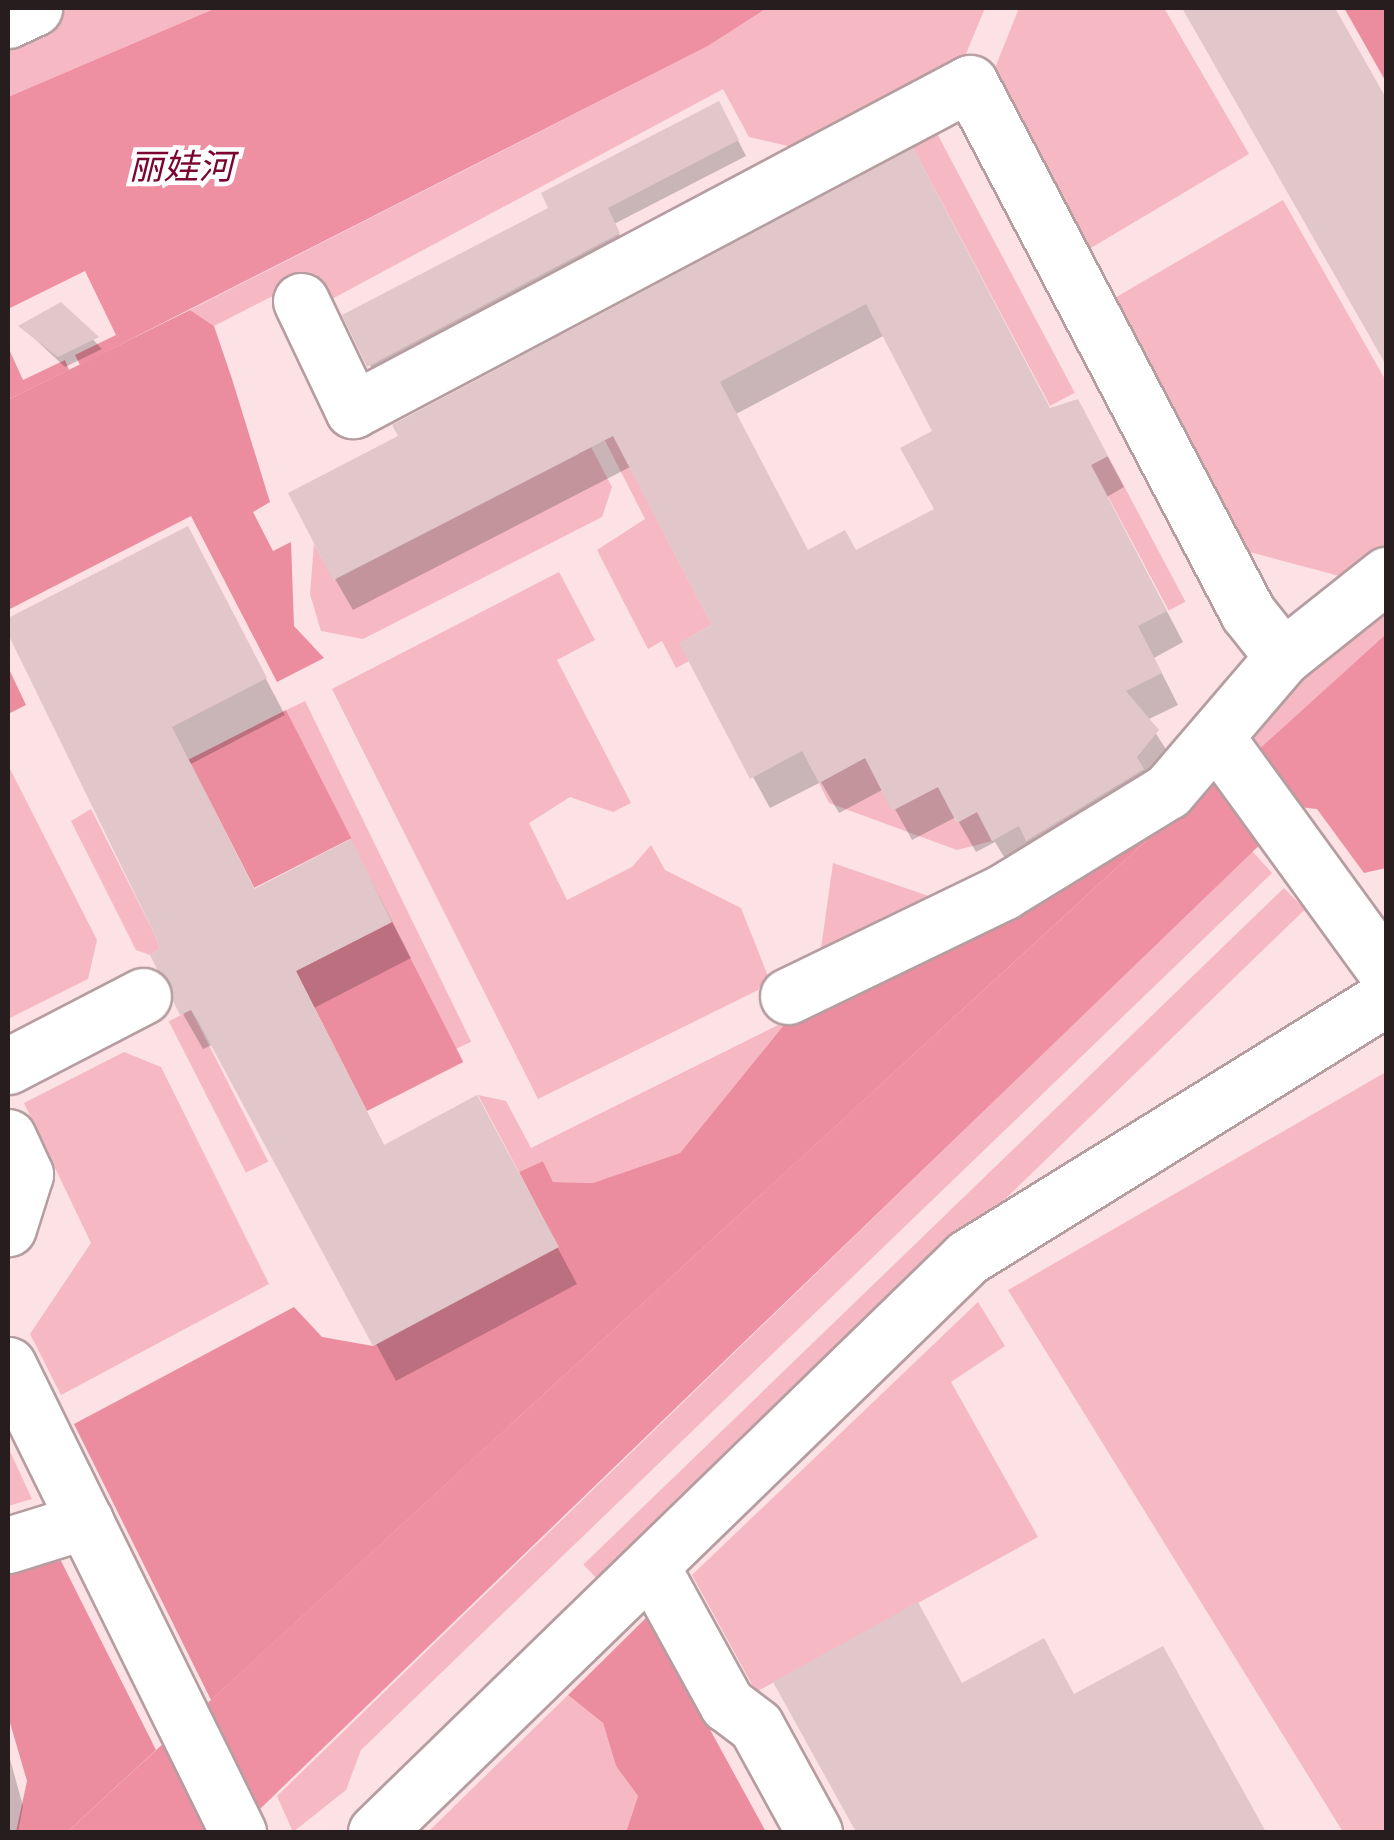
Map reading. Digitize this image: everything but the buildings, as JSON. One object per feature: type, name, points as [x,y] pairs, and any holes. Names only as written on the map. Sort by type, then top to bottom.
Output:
[{"type":"lane","points":[[8,20],[34,8]]},
{"type":"lane","points":[[301,302],[353,410],[970,83],[1248,613],[1284,657]]},
{"type":"lane","points":[[788,996],[1002,892],[1226,752],[1284,657],[1386,575]]},
{"type":"lane","points":[[1226,752],[1280,835],[1386,971]]},
{"type":"lane","points":[[8,1066],[143,996]]},
{"type":"lane","points":[[376,1832],[968,1257],[1386,998]]},
{"type":"lane","points":[[8,1138],[25,1174],[8,1228]]},
{"type":"lane","points":[[8,1365],[238,1832]]},
{"type":"lane","points":[[8,1545],[84,1521]]},
{"type":"lane","points":[[650,1566],[727,1704],[756,1726],[814,1832]]},
{"type":"shaded area","points":[[70,8],[216,8],[8,97],[8,38]]},
{"type":"shaded area","points":[[767,8],[985,8],[958,73],[805,150],[749,137],[723,89],[330,300],[316,274],[214,326],[190,310],[708,46]]},
{"type":"shaded area","points":[[1019,8],[1164,8],[1249,154],[1079,255],[989,83]]},
{"type":"shaded area","points":[[1344,8],[1386,8],[1386,82],[1360,36]]},
{"type":"shaded area","points":[[933,126],[1075,393],[1050,406],[908,139]]},
{"type":"shaded area","points":[[1283,200],[1386,381],[1386,548],[1347,578],[1235,548],[1106,303]]},
{"type":"shaded area","points":[[190,310],[214,326],[270,502],[253,512],[273,551],[291,542],[294,626],[324,658],[277,682],[191,516],[8,610],[8,400]]},
{"type":"shaded area","points":[[556,326],[712,625],[688,638],[689,661],[676,668],[662,641],[648,649],[597,550],[645,519],[551,335]]},
{"type":"shaded area","points":[[548,365],[612,487],[602,517],[363,639],[321,631],[310,594],[314,544],[334,580],[579,454]]},
{"type":"shaded area","points":[[1108,456],[1185,602],[1169,611],[1091,465]]},
{"type":"shaded area","points":[[559,572],[595,640],[557,660],[631,803],[613,812],[570,797],[529,823],[567,900],[632,867],[651,845],[665,870],[741,908],[768,976],[758,990],[538,1099],[332,689]]},
{"type":"shaded area","points":[[1386,594],[1386,634],[1254,754],[1240,738],[1292,670]]},
{"type":"shaded area","points":[[8,667],[26,705],[8,714]]},
{"type":"shaded area","points":[[305,701],[471,1042],[452,1051],[286,710]]},
{"type":"shaded area","points":[[286,710],[351,838],[254,888],[189,759]]},
{"type":"shaded area","points":[[865,758],[938,787],[956,822],[977,812],[992,841],[957,850],[829,803],[819,783]]},
{"type":"shaded area","points":[[8,765],[97,940],[88,979],[8,1019]]},
{"type":"shaded area","points":[[1210,782],[211,1700],[74,1424],[294,1307],[322,1337],[373,1346],[558,1247],[519,1172],[543,1161],[553,1182],[593,1183],[680,1153],[788,1020]]},
{"type":"shaded area","points":[[91,809],[155,935],[160,949],[150,955],[136,950],[71,821]]},
{"type":"shaded area","points":[[1252,851],[1272,873],[361,1750],[346,1790],[293,1832],[277,1796]]},
{"type":"shaded area","points":[[833,863],[943,901],[819,963]]},
{"type":"shaded area","points":[[1284,888],[1305,910],[604,1586],[583,1565]]},
{"type":"shaded area","points":[[392,922],[463,1062],[367,1111],[296,971]]},
{"type":"shaded area","points":[[191,1010],[268,1161],[246,1173],[169,1021]]},
{"type":"shaded area","points":[[788,1020],[680,1153],[594,1183],[553,1182],[543,1161],[519,1172],[478,1095],[506,1101],[531,1148]]},
{"type":"shaded area","points":[[124,1052],[161,1067],[269,1284],[61,1395],[30,1334],[91,1243],[24,1103]]},
{"type":"shaded area","points":[[1386,1072],[1386,1832],[1343,1832],[1008,1290]]},
{"type":"shaded area","points":[[978,1302],[1005,1346],[951,1382],[1038,1537],[756,1692],[692,1575]]},
{"type":"shaded area","points":[[8,1447],[32,1499],[8,1506]]},
{"type":"shaded area","points":[[57,1553],[156,1750],[67,1832],[16,1832],[27,1781],[8,1716],[8,1569]]},
{"type":"shaded area","points":[[648,1616],[766,1832],[626,1832],[638,1796],[616,1766],[603,1723],[568,1695]]},
{"type":"shaded area","points":[[568,1695],[603,1723],[616,1766],[638,1796],[626,1832],[428,1832]]},
{"type":"water","name":"丽娃河","points":[[216,8],[767,8],[708,46],[80,365],[75,355],[116,335],[85,271],[8,309],[8,97]]},
{"type":"water","points":[[8,347],[23,380],[65,360],[69,370],[8,400]]},
{"type":"water","points":[[1386,634],[1386,868],[1364,873],[1317,809],[1299,807],[236,1832],[67,1832],[1210,782],[1224,781]]}]
